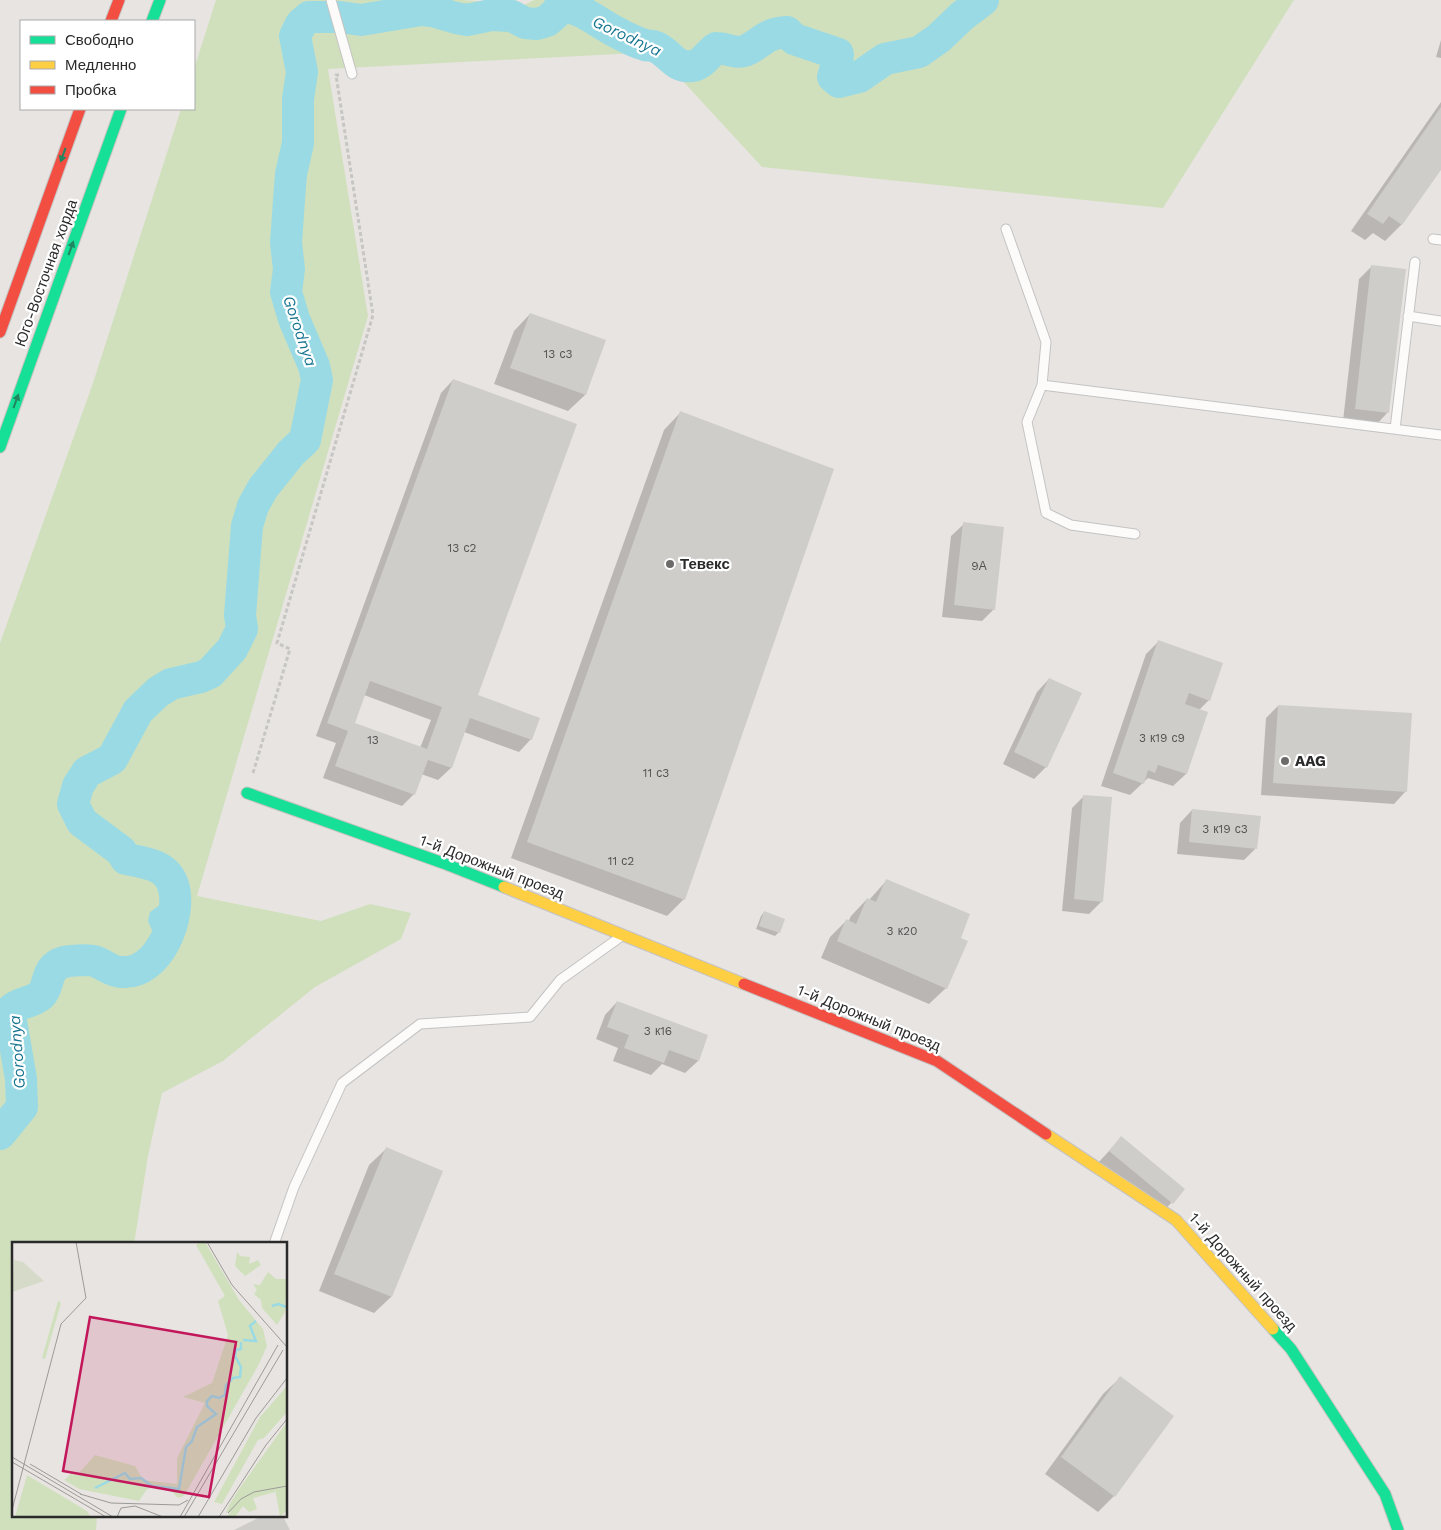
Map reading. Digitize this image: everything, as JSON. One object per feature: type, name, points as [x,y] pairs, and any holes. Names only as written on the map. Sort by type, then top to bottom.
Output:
[{"type":"street","points":[[111,20],[119,0]]},
{"type":"street","points":[[152,20],[159,2]]},
{"type":"street","name":"Юго-Восточная хорда","points":[[0,332],[80,110]]},
{"type":"street","name":"Юго-Восточная хорда","points":[[0,447],[121,110]]},
{"type":"street","name":"1-й Дорожный проезд","points":[[247,793],[443,863],[937,1061],[1176,1220],[1291,1349],[1385,1494],[1398,1530]]},
{"type":"lane","points":[[331,0],[352,74]]},
{"type":"lane","points":[[1006,229],[1046,342],[1042,385],[1027,422],[1046,513],[1070,525],[1135,534]]},
{"type":"lane","points":[[1394,429],[1415,262]]},
{"type":"lane","points":[[1408,316],[1441,321]]},
{"type":"lane","points":[[1042,385],[1441,435]]},
{"type":"lane","points":[[275,1242],[294,1187],[342,1083],[420,1024],[530,1018],[560,980],[624,935]]},
{"type":"path","points":[[247,793],[290,649],[277,643],[373,315],[336,75],[352,74]]},
{"type":"green space","points":[[216,0],[462,0],[524,5],[534,0],[1294,0],[1163,208],[762,167],[656,52],[328,69],[368,316],[197,896],[321,921],[370,904],[411,913],[401,939],[315,987],[223,1061],[162,1093],[148,1156],[134,1242],[12,1242],[12,1518],[97,1518],[96,1530],[0,1530],[0,643],[93,383],[181,110],[195,110],[195,66]]},
{"type":"water","points":[[168,899],[182,906],[187,914],[187,924],[172,946],[158,944],[148,921],[150,912]]},
{"type":"building","points":[[1441,107],[1441,170],[1402,225],[1389,216],[1383,224],[1367,214]]},
{"type":"building","points":[[1371,265],[1406,269],[1389,413],[1355,409]]},
{"type":"building","points":[[530,313],[606,340],[586,395],[510,368]]},
{"type":"building","points":[[453,379],[577,424],[478,695],[540,718],[532,740],[470,718],[452,768],[428,760],[415,795],[335,766],[348,731],[327,723]],"holes":[[[370,681],[442,707],[427,749],[355,723]]]},
{"type":"building","points":[[680,411],[834,469],[685,900],[527,842]]},
{"type":"building","points":[[963,522],[1004,527],[995,610],[954,605]]},
{"type":"building","points":[[1158,640],[1223,663],[1210,701],[1189,693],[1185,704],[1208,712],[1187,774],[1158,765],[1155,773],[1148,770],[1144,784],[1113,773]]},
{"type":"building","points":[[1049,678],[1082,693],[1047,768],[1014,752]]},
{"type":"building","points":[[1278,705],[1412,713],[1407,792],[1273,783]]},
{"type":"building","points":[[1083,795],[1112,797],[1103,902],[1074,899]]},
{"type":"building","points":[[1192,809],[1261,816],[1257,849],[1189,842]]},
{"type":"building","points":[[886,879],[970,914],[961,938],[968,941],[947,989],[837,941],[846,919],[856,924],[867,898],[876,902]]},
{"type":"building","points":[[764,911],[785,919],[780,933],[759,926]]},
{"type":"building","points":[[617,1001],[708,1035],[699,1061],[669,1050],[664,1063],[624,1048],[629,1035],[607,1027]]},
{"type":"building","points":[[1121,1136],[1185,1189],[1173,1204],[1109,1151]]},
{"type":"building","points":[[386,1147],[443,1171],[392,1297],[334,1274]]},
{"type":"building","points":[[1120,1376],[1174,1416],[1115,1497],[1061,1457]]},
{"type":"building","points":[[258,1518],[284,1518],[290,1530],[234,1530]]},
{"type":"waterway","name":"Gorodnya","points":[[0,1134],[22,1107],[21,1079],[11,1021],[11,1010],[41,995],[51,972],[58,964],[70,961],[92,960],[118,972],[135,970],[147,964],[157,954],[165,941],[171,927],[174,912],[175,897],[170,878],[154,866],[126,859],[121,851],[82,822],[73,804],[78,786],[87,772],[112,759],[138,711],[158,692],[171,684],[210,673],[232,649],[242,629],[240,615],[247,526],[253,506],[263,488],[291,453],[305,440],[317,380],[314,366],[294,319],[286,292],[289,269],[286,243],[289,200],[291,174],[298,143],[298,99],[302,72],[295,36],[301,24],[309,17],[340,17],[361,20],[421,10],[467,20],[491,15],[512,16],[525,23],[537,24],[547,21],[556,13],[560,6],[575,9],[634,41],[656,47],[677,63],[686,66],[699,64],[716,48],[736,52],[743,51],[769,36],[787,32],[794,39],[838,54],[833,77],[839,82],[859,77],[885,59],[919,52],[939,38],[962,16],[983,0]]},
{"type":"traffic: fast","points":[[152,20],[160,0]]},
{"type":"traffic: fast","points":[[0,447],[121,110]]},
{"type":"traffic: fast","points":[[247,793],[443,863],[504,887]]},
{"type":"traffic: fast","points":[[1273,1329],[1291,1349],[1385,1494],[1398,1530]]},
{"type":"traffic: slow","points":[[504,887],[744,984]]},
{"type":"traffic: slow","points":[[1046,1134],[1176,1220],[1273,1329]]},
{"type":"traffic: jam","points":[[111,20],[119,0]]},
{"type":"traffic: jam","points":[[0,332],[80,110]]},
{"type":"traffic: jam","points":[[744,984],[937,1061],[1046,1134]]},
{"type":"place","name":"Тевекс","points":[[670,564]]},
{"type":"place","name":"AAG","points":[[1285,761]]}]
